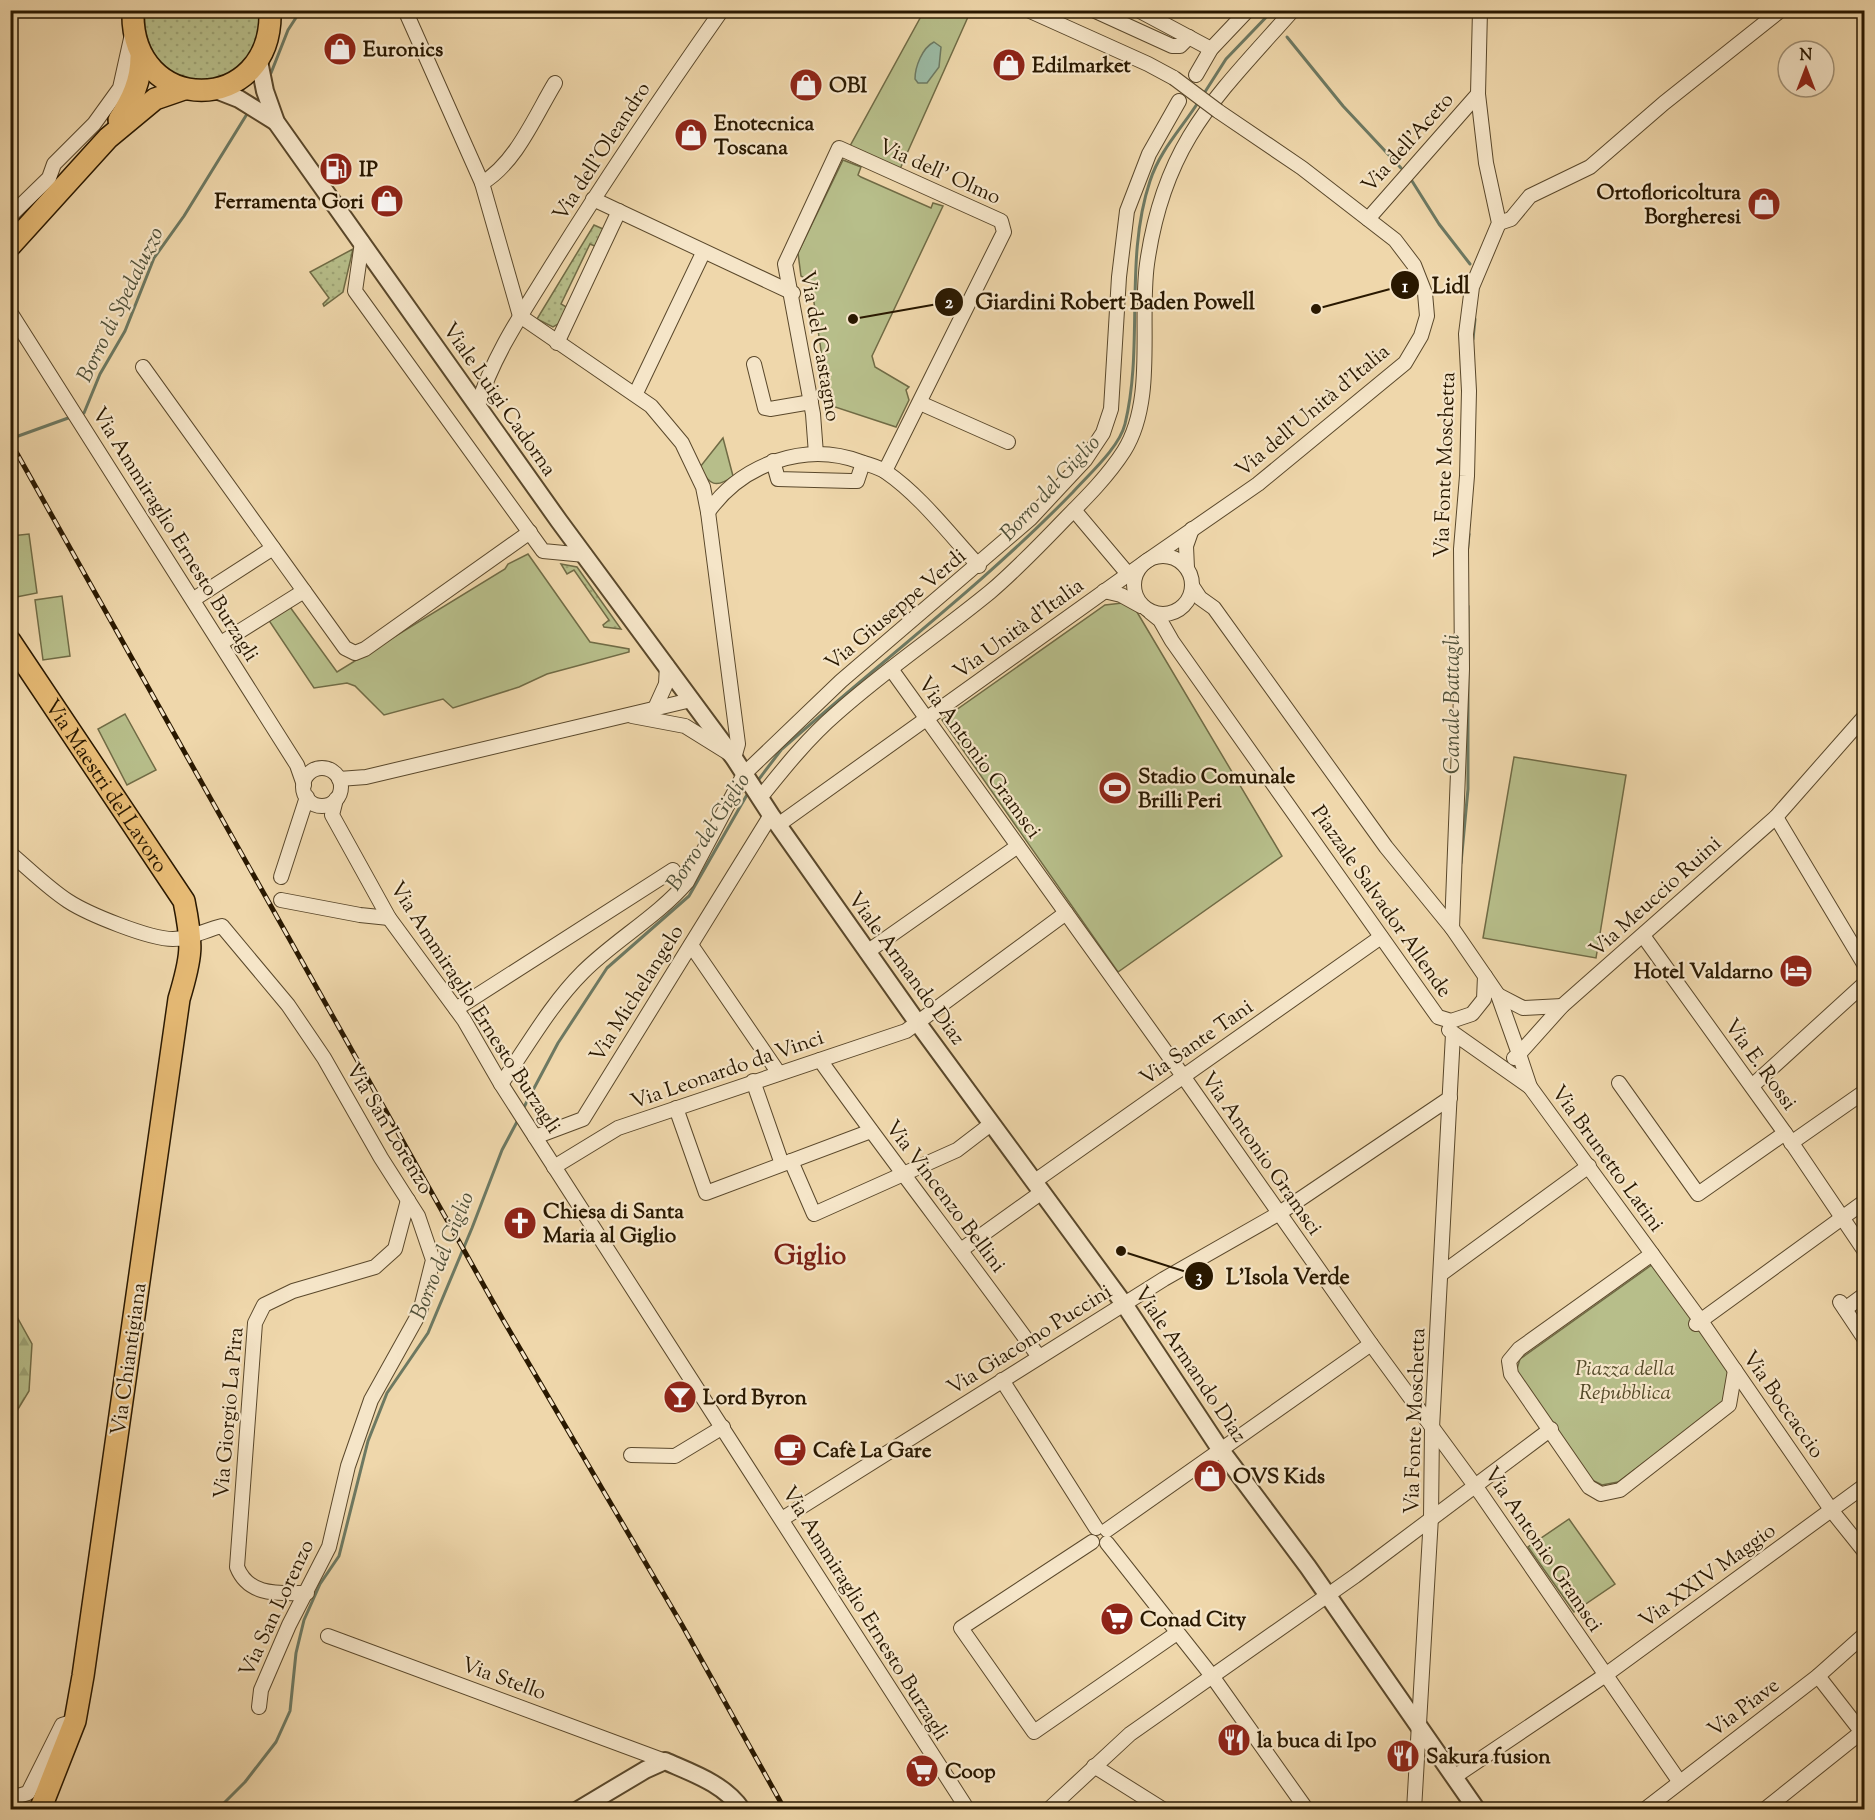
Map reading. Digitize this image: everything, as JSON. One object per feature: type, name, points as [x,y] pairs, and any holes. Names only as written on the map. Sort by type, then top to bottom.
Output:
[{"type":"main road","points":[[141,57],[167,82],[184,89],[216,90],[233,84],[259,61],[267,45],[270,10]]},
{"type":"main road","points":[[108,138],[132,100],[141,72],[141,57],[133,20]]},
{"type":"main road","points":[[10,246],[108,138],[155,99],[184,89]]},
{"type":"main road","name":"Via Maestri del Lavoro","points":[[10,641],[184,901],[191,937]]},
{"type":"main road","name":"Via Chiantigiana","points":[[40,1809],[75,1721],[179,999],[190,962],[191,937]]},
{"type":"street","points":[[405,10],[482,183],[520,316],[557,343],[636,393],[651,406],[682,443],[702,487],[708,512],[734,724],[731,736],[732,750]]},
{"type":"street","name":"Via dell'Oleandro","points":[[478,405],[485,381],[520,316],[593,199],[722,10]]},
{"type":"street","points":[[1028,10],[1047,15]]},
{"type":"street","points":[[1093,10],[1172,46],[1180,46],[1189,37]]},
{"type":"street","points":[[1138,10],[1210,49]]},
{"type":"street","points":[[1196,75],[1210,49],[1248,10]]},
{"type":"street","points":[[760,798],[808,741],[836,714],[991,591],[1074,510],[1124,450],[1136,426],[1142,394],[1147,267],[1154,224],[1175,160],[1199,119],[1245,62],[1293,10]]},
{"type":"street","points":[[1480,10],[1478,94],[1486,163],[1499,223],[1511,219],[1530,196],[1590,167],[1664,103],[1781,10]]},
{"type":"street","name":"Via dell'Unità d'Italia","points":[[1047,15],[1174,78],[1302,168],[1395,240],[1414,265],[1425,293],[1427,316],[1421,336],[1405,363],[1372,393],[1258,484],[1192,529]]},
{"type":"street","points":[[10,216],[49,178],[54,164],[94,124],[120,88],[133,20]]},
{"type":"street","name":"Viale Luigi Cadorna","points":[[259,61],[265,91],[276,122],[585,555],[691,699],[732,750]]},
{"type":"street","points":[[482,183],[491,178],[510,158],[555,83]]},
{"type":"street","name":"Viale Luigi Cadorna","points":[[216,90],[239,99],[276,122]]},
{"type":"street","name":"Via dell'Aceto","points":[[1368,219],[1478,94]]},
{"type":"street","name":"Via Giuseppe Verdi","points":[[501,1084],[561,995],[615,943],[674,897],[687,882],[744,774],[857,667],[979,566],[1030,519],[1086,460],[1103,433],[1111,409],[1119,277],[1127,211],[1149,154],[1176,106]]},
{"type":"street","name":"Via del Castagno","points":[[816,454],[811,402],[793,293],[785,264],[839,148]]},
{"type":"street","name":"Via dell' Olmo","points":[[839,148],[1001,220],[1004,232],[885,471]]},
{"type":"street","points":[[593,199],[703,253],[793,293]]},
{"type":"street","points":[[557,343],[620,211]]},
{"type":"street","name":"Via Fonte Moschetta","points":[[1452,928],[1462,669],[1461,549],[1468,465],[1467,324],[1472,287],[1499,223]]},
{"type":"street","points":[[362,242],[355,291],[543,551],[585,555]]},
{"type":"street","points":[[636,393],[703,253]]},
{"type":"street","name":"Via Ammiraglio Ernesto Burzagli","points":[[10,312],[194,599],[297,765],[305,791]]},
{"type":"street","points":[[754,364],[765,408],[770,410],[811,402]]},
{"type":"street","points":[[143,367],[345,648],[355,653],[365,649],[530,532]]},
{"type":"street","points":[[460,381],[485,381]]},
{"type":"street","points":[[921,402],[1008,442]]},
{"type":"street","points":[[708,512],[725,491],[755,470],[773,461],[816,454],[850,458],[885,471],[911,494],[979,566]]},
{"type":"street","points":[[773,461],[778,479],[851,481],[857,481],[863,463]]},
{"type":"street","points":[[702,487],[725,491]]},
{"type":"street","points":[[1074,510],[1128,574]]},
{"type":"street","name":"Via Unità d'Italia","points":[[774,820],[926,719],[1192,529]]},
{"type":"street","name":"Piazzale Salvador Allende","points":[[1144,563],[1134,579],[1134,589],[1147,609],[1160,620],[1172,641],[1352,892],[1438,1017],[1451,1021],[1472,1014],[1484,999],[1485,976],[1452,928],[1386,847],[1214,608],[1200,598],[1192,586],[1187,568],[1186,546],[1192,529]]},
{"type":"street","points":[[194,599],[273,548]]},
{"type":"street","points":[[1144,563],[1162,556],[1180,561],[1187,568]]},
{"type":"street","points":[[1147,609],[1160,614],[1178,610],[1190,596],[1192,586]]},
{"type":"street","points":[[221,643],[304,591]]},
{"type":"street","name":"Via Unità d'Italia","points":[[1104,591],[1121,595],[1147,609]]},
{"type":"street","points":[[656,706],[666,684],[667,666]]},
{"type":"street","name":"Via Antonio Gramsci","points":[[891,669],[1183,1076],[1371,1344],[1475,1485],[1678,1781]]},
{"type":"street","points":[[305,791],[321,805],[339,790],[366,777],[691,699]]},
{"type":"street","points":[[671,722],[691,699]]},
{"type":"street","points":[[630,715],[685,726],[732,750],[763,755]]},
{"type":"street","name":"Via Meuccio Ruini","points":[[1503,1066],[1519,1054],[1562,1006],[1644,937],[1776,817],[1864,717]]},
{"type":"street","name":"Via Ammiraglio Ernesto Burzagli","points":[[286,748],[304,763],[332,771],[339,790],[332,815],[389,918],[456,1009],[554,1167],[968,1809]]},
{"type":"street","name":"Viale Armando Diaz","points":[[732,750],[744,774],[774,820],[917,1022],[1124,1304],[1220,1449],[1327,1595],[1477,1809]]},
{"type":"street","points":[[281,877],[309,774],[320,768]]},
{"type":"street","points":[[1776,817],[1864,964]]},
{"type":"street","name":"Via Michelangelo","points":[[533,1133],[583,1119],[691,945],[774,820]]},
{"type":"street","points":[[867,952],[1018,846]]},
{"type":"street","points":[[10,853],[68,901],[106,919],[155,936],[172,939],[191,937]]},
{"type":"street","points":[[456,1009],[673,870]]},
{"type":"street","points":[[281,900],[360,915],[389,918]]},
{"type":"street","name":"Via Leonardo da Vinci","points":[[554,1167],[618,1128],[778,1072],[906,1031],[1066,914]]},
{"type":"street","name":"Via San Lorenzo","points":[[191,937],[222,926],[288,1005],[324,1058],[418,1216],[433,1260],[420,1312],[371,1400],[348,1467],[329,1547],[289,1625],[261,1690],[259,1707]]},
{"type":"street","name":"Via Sante Tani","points":[[961,1250],[1039,1186],[1183,1076],[1381,937]]},
{"type":"street","name":"Via E. Rossi","points":[[1644,937],[1752,1086],[1864,1250]]},
{"type":"street","points":[[691,945],[778,1072]]},
{"type":"street","points":[[1485,976],[1498,995],[1530,1087]]},
{"type":"street","points":[[1752,1086],[1864,984]]},
{"type":"street","points":[[1498,995],[1523,1008],[1562,1006]]},
{"type":"street","points":[[1438,1017],[1453,1034],[1503,1066],[1530,1087]]},
{"type":"street","name":"Via Fonte Moschetta","points":[[1412,1808],[1431,1517],[1432,1428],[1453,1034]]},
{"type":"street","name":"Via Vincenzo Bellini","points":[[820,1060],[902,1176],[961,1250],[1039,1357]]},
{"type":"street","points":[[753,1081],[787,1163],[814,1214],[957,1150],[992,1124]]},
{"type":"street","points":[[1619,1083],[1698,1194],[1864,1092]]},
{"type":"street","name":"Via Brunetto Latini","points":[[1530,1087],[1589,1166],[1699,1323]]},
{"type":"street","name":"Via Giacomo Puccini","points":[[782,1519],[1124,1304],[1278,1214],[1450,1098]]},
{"type":"street","points":[[676,1108],[706,1193],[871,1131]]},
{"type":"street","points":[[1442,1274],[1589,1166]]},
{"type":"street","name":"Via Giorgio La Pira","points":[[307,1593],[264,1593],[242,1579],[237,1567],[255,1323],[264,1305],[293,1291],[375,1267],[395,1249],[408,1200]]},
{"type":"street","points":[[1699,1323],[1864,1202]]},
{"type":"street","points":[[1652,1254],[1519,1349],[1509,1361],[1511,1374],[1589,1487],[1601,1494],[1620,1490],[1729,1406],[1735,1370]]},
{"type":"street","points":[[1864,1295],[1842,1306],[1864,1338]]},
{"type":"street","name":"Via Boccaccio","points":[[1699,1323],[1864,1551]]},
{"type":"street","points":[[1178,1633],[1034,1731],[961,1628],[1092,1542],[1090,1534],[1103,1534],[1371,1344]]},
{"type":"street","points":[[1002,1380],[1103,1534],[1212,1676],[1307,1809]]},
{"type":"street","points":[[631,1455],[675,1456],[723,1427]]},
{"type":"street","points":[[1048,1809],[1130,1734],[1327,1595],[1550,1430]]},
{"type":"street","name":"Via XXIV Maggio","points":[[1454,1777],[1604,1676],[1833,1511],[1864,1486]]},
{"type":"street","name":"Via Piave","points":[[1644,1809],[1818,1676],[1864,1635]]},
{"type":"street","name":"Via Stello","points":[[328,1636],[665,1761]]},
{"type":"street","points":[[1764,1809],[1864,1732],[1818,1676]]},
{"type":"street","points":[[10,1793],[18,1796],[28,1793],[62,1725],[75,1721]]},
{"type":"street","points":[[578,1809],[665,1761],[708,1781],[735,1800],[742,1809]]},
{"type":"street","points":[[1094,1766],[1164,1809]]},
{"type":"green space","points":[[145,11],[259,11],[260,21],[254,49],[248,59],[217,79],[200,82],[184,79],[170,72],[150,46]]},
{"type":"green space","points":[[924,11],[953,11],[968,17],[900,169],[850,146]]},
{"type":"green space","points":[[843,160],[861,167],[858,175],[861,177],[931,208],[933,203],[943,206],[872,356],[875,367],[909,387],[906,390],[909,400],[896,427],[829,405],[811,282],[801,276],[798,253]]},
{"type":"green space","points":[[594,225],[603,229],[597,247],[590,244],[561,304],[568,308],[560,323],[553,327],[537,319]]},
{"type":"green space","points":[[353,249],[343,292],[324,306],[323,304],[329,298],[310,272]]},
{"type":"green space","points":[[723,438],[733,476],[717,484],[707,478],[700,467]]},
{"type":"green space","points":[[29,534],[37,593],[11,598],[11,536]]},
{"type":"green space","points":[[528,554],[590,642],[629,649],[629,652],[547,674],[519,687],[453,708],[443,699],[384,715],[355,686],[347,683],[314,688],[268,619],[290,607],[337,672],[505,569],[508,564]]},
{"type":"green space","points":[[561,564],[577,567],[621,629],[604,627],[603,625],[609,620],[574,570],[567,574]]},
{"type":"green space","points":[[62,596],[70,656],[43,660],[35,600]]},
{"type":"green space","name":"Stadio Comunale Brilli Peri","points":[[1131,602],[1282,856],[1118,972],[942,720],[1105,605]]},
{"type":"green space","points":[[125,714],[156,770],[127,785],[98,729]]},
{"type":"green space","points":[[1514,757],[1626,775],[1596,958],[1483,938]]},
{"type":"green space","name":"Piazza della Repubblica","points":[[1653,1264],[1730,1374],[1725,1402],[1618,1482],[1602,1485],[1592,1480],[1516,1372],[1520,1359]]},
{"type":"green space","points":[[11,1306],[32,1344],[29,1391],[12,1419],[11,1459]]},
{"type":"green space","points":[[11,1459],[16,1493],[11,1506]]},
{"type":"green space","points":[[1569,1519],[1615,1584],[1574,1612],[1528,1547]]},
{"type":"shaded area","points":[[934,42],[941,47],[939,67],[927,83],[918,83],[915,79],[916,69],[923,53]]},
{"type":"waterway","name":"Borro di Spedaluzzo","points":[[271,73],[288,30],[301,10]]},
{"type":"waterway","name":"Borro del Giglio","points":[[1203,95],[1226,59],[1273,10]]},
{"type":"waterway","name":"Canale Battagli","points":[[1287,37],[1343,106],[1401,168]]},
{"type":"waterway","name":"Borro del Giglio","points":[[756,783],[781,750],[1003,560],[1038,527],[1095,469],[1117,442],[1125,424],[1130,394],[1138,241],[1142,211],[1159,159],[1199,101]]},
{"type":"waterway","name":"Borro di Spedaluzzo","points":[[80,414],[84,413],[100,374],[125,331],[154,258],[184,216],[247,114]]},
{"type":"waterway","name":"Canale Battagli","points":[[1412,181],[1439,224],[1470,264]]},
{"type":"waterway","name":"Canale Battagli","points":[[1473,339],[1475,319]]},
{"type":"waterway","name":"Borro di Spedaluzzo","points":[[10,439],[71,417]]},
{"type":"waterway","name":"Canale Battagli","points":[[1467,555],[1469,534]]},
{"type":"waterway","name":"Canale Battagli","points":[[1461,863],[1468,789],[1468,606]]},
{"type":"waterway","name":"Borro del Giglio","points":[[523,1109],[558,1043],[607,968],[689,896],[748,793]]},
{"type":"waterway","name":"Borro del Giglio","points":[[217,1810],[245,1782],[276,1742],[290,1711],[296,1653],[304,1620],[320,1584],[339,1556],[368,1441],[387,1393],[428,1333],[502,1150],[519,1118]]},
{"type":"railway","points":[[10,441],[502,1318],[682,1625],[785,1810]]},
{"type":"place","name":"Euronics","points":[[340,49]]},
{"type":"place","name":"Edilmarket","points":[[1009,65]]},
{"type":"place","name":"OBI","points":[[806,85]]},
{"type":"place","name":"Enotecnica Toscana","points":[[691,135]]},
{"type":"place","name":"IP","points":[[336,169]]},
{"type":"place","name":"Ferramenta Gori","points":[[387,201]]},
{"type":"place","name":"Ortofloricoltura Borgheresi","points":[[1764,204]]},
{"type":"place","name":"Lidl","points":[[1316,309]]},
{"type":"place","name":"Giardini Robert Baden Powell","points":[[853,319]]},
{"type":"place","name":"Stadio Comunale Brilli Peri","points":[[1115,788]]},
{"type":"place","name":"Hotel Valdarno","points":[[1796,971]]},
{"type":"place","name":"Chiesa di Santa Maria al Giglio","points":[[520,1223]]},
{"type":"place","name":"L'Isola Verde","points":[[1121,1251]]},
{"type":"place","name":"Lord Byron","points":[[680,1397]]},
{"type":"place","name":"Cafè La Gare","points":[[790,1450]]},
{"type":"place","name":"OVS Kids","points":[[1210,1476]]},
{"type":"place","name":"Conad City","points":[[1117,1619]]},
{"type":"place","name":"la buca di Ipo","points":[[1234,1740]]},
{"type":"place","name":"Sakura fusion","points":[[1403,1756]]},
{"type":"place","name":"Coop","points":[[922,1771]]},
{"type":"district","name":"Giglio","points":[[810,1255]]}]
